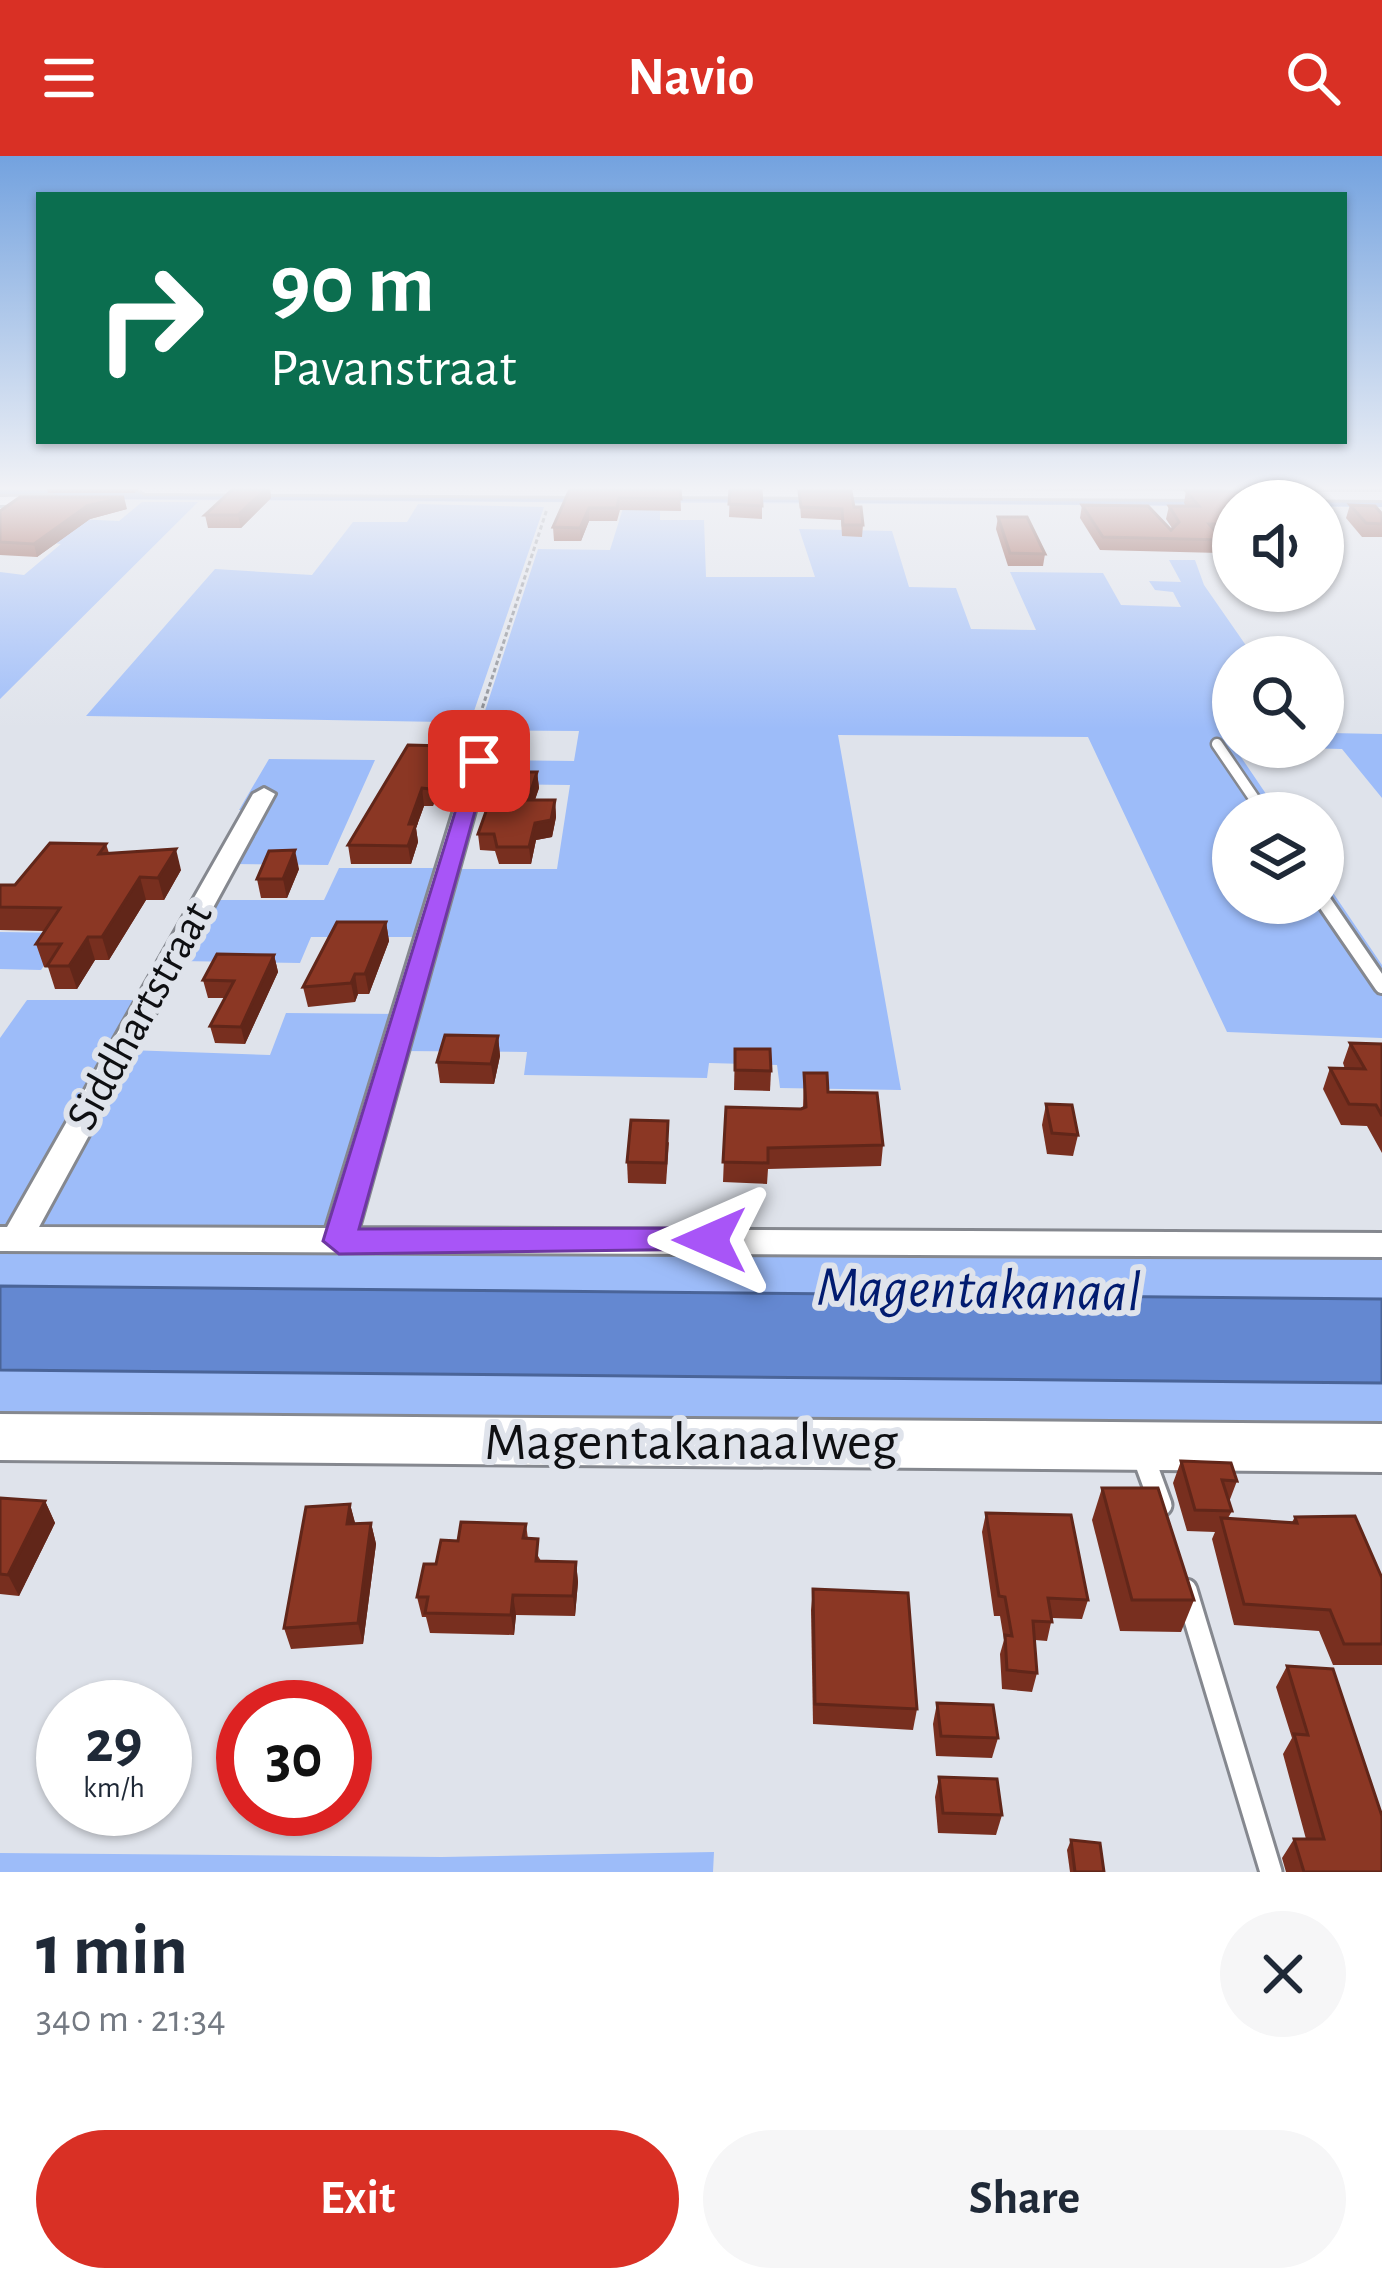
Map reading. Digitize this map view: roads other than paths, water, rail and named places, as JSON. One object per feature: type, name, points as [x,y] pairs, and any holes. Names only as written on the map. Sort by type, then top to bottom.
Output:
[{"type":"street","points":[[339,1241],[479,761]]},
{"type":"street","name":"Siddhartstraat","points":[[8,1238],[264,794]]},
{"type":"street","points":[[8,1238],[1382,1245]]},
{"type":"street","name":"Magentakanaalweg","points":[[0,1437],[1382,1448]]},
{"type":"lane","points":[[1339,924],[1382,986]]},
{"type":"lane","points":[[1139,1446],[1169,1532]]},
{"type":"lane","points":[[1183,1577],[1271,1872]]},
{"type":"water label","name":"Magentakanaal","points":[[979,1290]]}]
